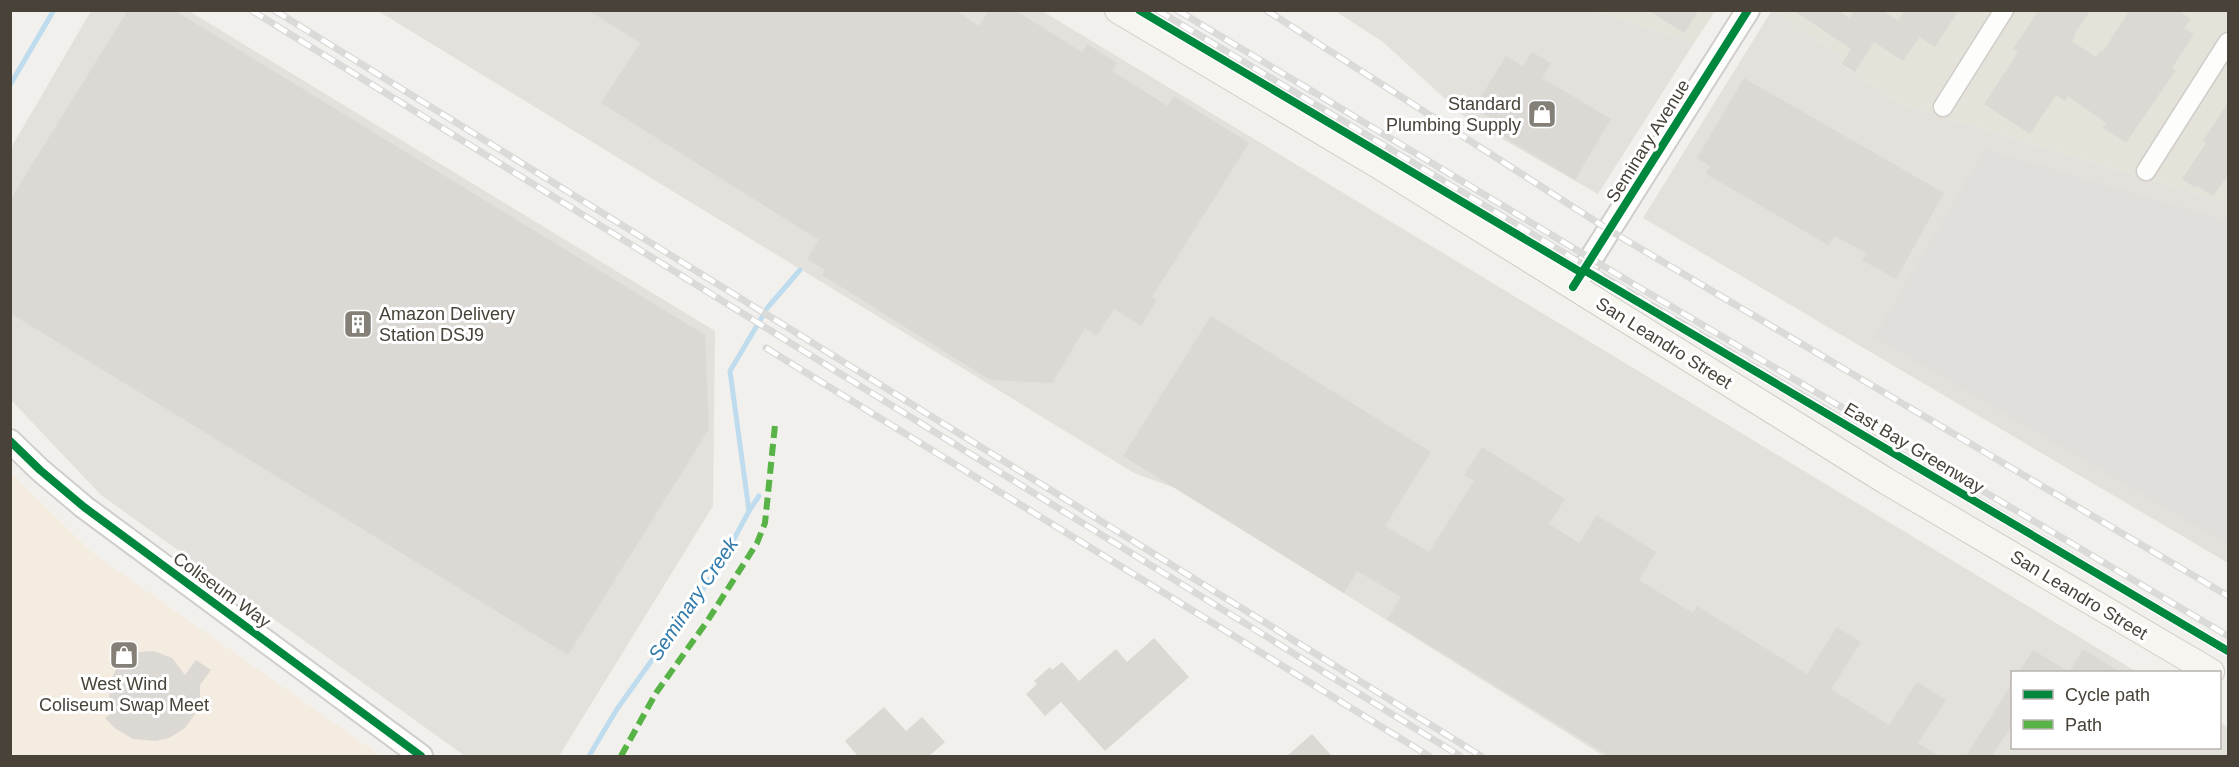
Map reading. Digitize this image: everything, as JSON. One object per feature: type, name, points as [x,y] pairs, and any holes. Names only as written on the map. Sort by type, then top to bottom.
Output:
[{"type":"main road","name":"San Leandro Street","points":[[1118,10],[1383,168],[1886,481],[2209,671]]},
{"type":"street","name":"Seminary Avenue","points":[[1573,287],[1748,10]]},
{"type":"street","points":[[1942,107],[2004,10]]},
{"type":"street","points":[[2146,171],[2229,42]]},
{"type":"street","name":"Coliseum Way","points":[[10,441],[84,507],[421,756]]},
{"type":"shaded area","points":[[1772,10],[1843,58],[1840,64],[1899,104],[2228,203],[2228,563],[1643,218]]},
{"type":"shaded area","name":"Amazon Delivery Station DSJ9","points":[[91,11],[189,11],[715,331],[713,506],[559,756],[465,756],[101,495],[11,400],[11,148]]},
{"type":"shaded area","points":[[378,11],[1042,11],[2135,671],[2011,671],[2011,749],[2221,749],[2221,723],[2228,728],[2228,756],[1604,756],[1175,488],[1134,473]]},
{"type":"shaded area","points":[[1335,11],[1594,11],[1694,43],[1598,194],[1466,118],[1383,42]]},
{"type":"shaded area","points":[[1594,11],[1715,11],[1694,43]]},
{"type":"shaded area","points":[[1773,11],[2228,11],[2228,203],[1899,104],[1840,64],[1843,58]]},
{"type":"shaded area","points":[[1985,149],[2228,221],[2228,545],[1874,337]]},
{"type":"shaded area","name":"West Wind Coliseum Swap Meet","points":[[10,471],[93,553],[381,756],[11,756]]},
{"type":"building","name":"Amazon Delivery Station DSJ9","points":[[128,10],[174,10],[705,335],[709,429],[568,655],[10,313],[10,200]]},
{"type":"building","points":[[588,10],[955,10],[979,26],[989,10],[1015,10],[1082,52],[1087,44],[1117,63],[1112,71],[1168,106],[1174,96],[1249,143],[1152,297],[1157,300],[1141,326],[1114,309],[1097,336],[1085,328],[1052,383],[990,380],[822,275],[825,270],[807,259],[819,240],[601,103],[640,43]]},
{"type":"building","points":[[1648,10],[1699,10],[1684,33]]},
{"type":"building","points":[[1793,10],[1838,10],[1849,18],[1854,10],[1882,10],[1898,21],[1905,10],[1959,10],[1935,47],[1920,37],[1903,61],[1874,42],[1855,72],[1842,64],[1851,49]]},
{"type":"building","points":[[2039,10],[2091,10],[2072,41],[2096,57],[2101,50],[2103,51],[2130,10],[2178,10],[2191,19],[2184,28],[2194,34],[2172,68],[2176,70],[2126,143],[2103,128],[2106,123],[2068,96],[2065,101],[2056,95],[2030,134],[1984,104],[2018,52],[2013,49]]},
{"type":"building","name":"Standard Plumbing Supply","points":[[1532,52],[1551,63],[1542,78],[1611,119],[1575,180],[1487,127],[1492,119],[1474,108],[1506,56],[1523,66]]},
{"type":"building","points":[[1744,78],[1944,193],[1896,279],[1862,260],[1866,253],[1835,236],[1828,245],[1706,174],[1710,166],[1697,158]]},
{"type":"building","points":[[2229,101],[2229,174],[2213,196],[2182,179],[2206,143],[2203,141]]},
{"type":"building","points":[[1211,316],[1431,452],[1385,526],[1429,552],[1474,481],[1464,475],[1482,447],[1565,499],[1549,524],[1579,543],[1597,515],[1656,552],[1639,580],[1693,613],[1697,606],[1807,674],[1837,627],[1861,642],[1831,689],[1889,725],[1917,682],[1946,700],[1918,743],[1939,756],[1609,756],[1387,619],[1401,597],[1357,571],[1344,593],[1123,456]]},
{"type":"building","points":[[1154,638],[1189,677],[1105,751],[1061,702],[1045,716],[1026,694],[1037,684],[1034,681],[1050,667],[1052,670],[1062,662],[1079,681],[1116,649],[1127,662]]},
{"type":"building","points":[[2083,649],[2118,671],[2070,671]]},
{"type":"building","points":[[2033,650],[2067,671],[2020,671]]},
{"type":"building","points":[[154,651],[172,658],[185,675],[196,660],[211,670],[200,685],[200,699],[195,714],[185,728],[169,738],[156,741],[133,739],[116,729],[105,718],[116,710],[109,698],[111,680],[117,667],[124,661],[138,652]]},
{"type":"building","points":[[2011,685],[2011,726],[1992,756],[1966,756]]},
{"type":"building","points":[[884,707],[906,731],[922,717],[945,742],[929,756],[858,756],[845,741]]},
{"type":"building","points":[[1312,734],[1332,756],[1287,756]]},
{"type":"waterway","points":[[10,85],[54,10]]},
{"type":"waterway","name":"Seminary Creek","points":[[589,756],[617,709],[720,565],[749,511],[730,371],[768,307],[800,270]]},
{"type":"waterway","points":[[749,511],[759,496]]},
{"type":"railway","points":[[251,10],[1460,756]]},
{"type":"railway","points":[[274,10],[1481,756]]},
{"type":"railway","points":[[1157,10],[2228,649]]},
{"type":"railway","points":[[1177,10],[1630,282],[2228,636]]},
{"type":"railway","points":[[1266,10],[1609,230],[2228,596]]},
{"type":"railway","points":[[766,348],[1429,756]]},
{"type":"marked path","points":[[621,756],[656,693],[708,620],[757,543],[765,523],[775,425]]},
{"type":"cycle path","points":[[1139,10],[1582,273]]},
{"type":"cycle path","points":[[1573,287],[1748,10]]},
{"type":"cycle path","name":"East Bay Greenway","points":[[1584,270],[2228,651]]},
{"type":"cycle path","points":[[10,441],[84,507],[421,756]]},
{"type":"place","name":"Standard Plumbing Supply","points":[[1542,114]]},
{"type":"place","name":"Amazon Delivery Station DSJ9","points":[[358,324]]},
{"type":"place","name":"West Wind Coliseum Swap Meet","points":[[124,655]]}]
